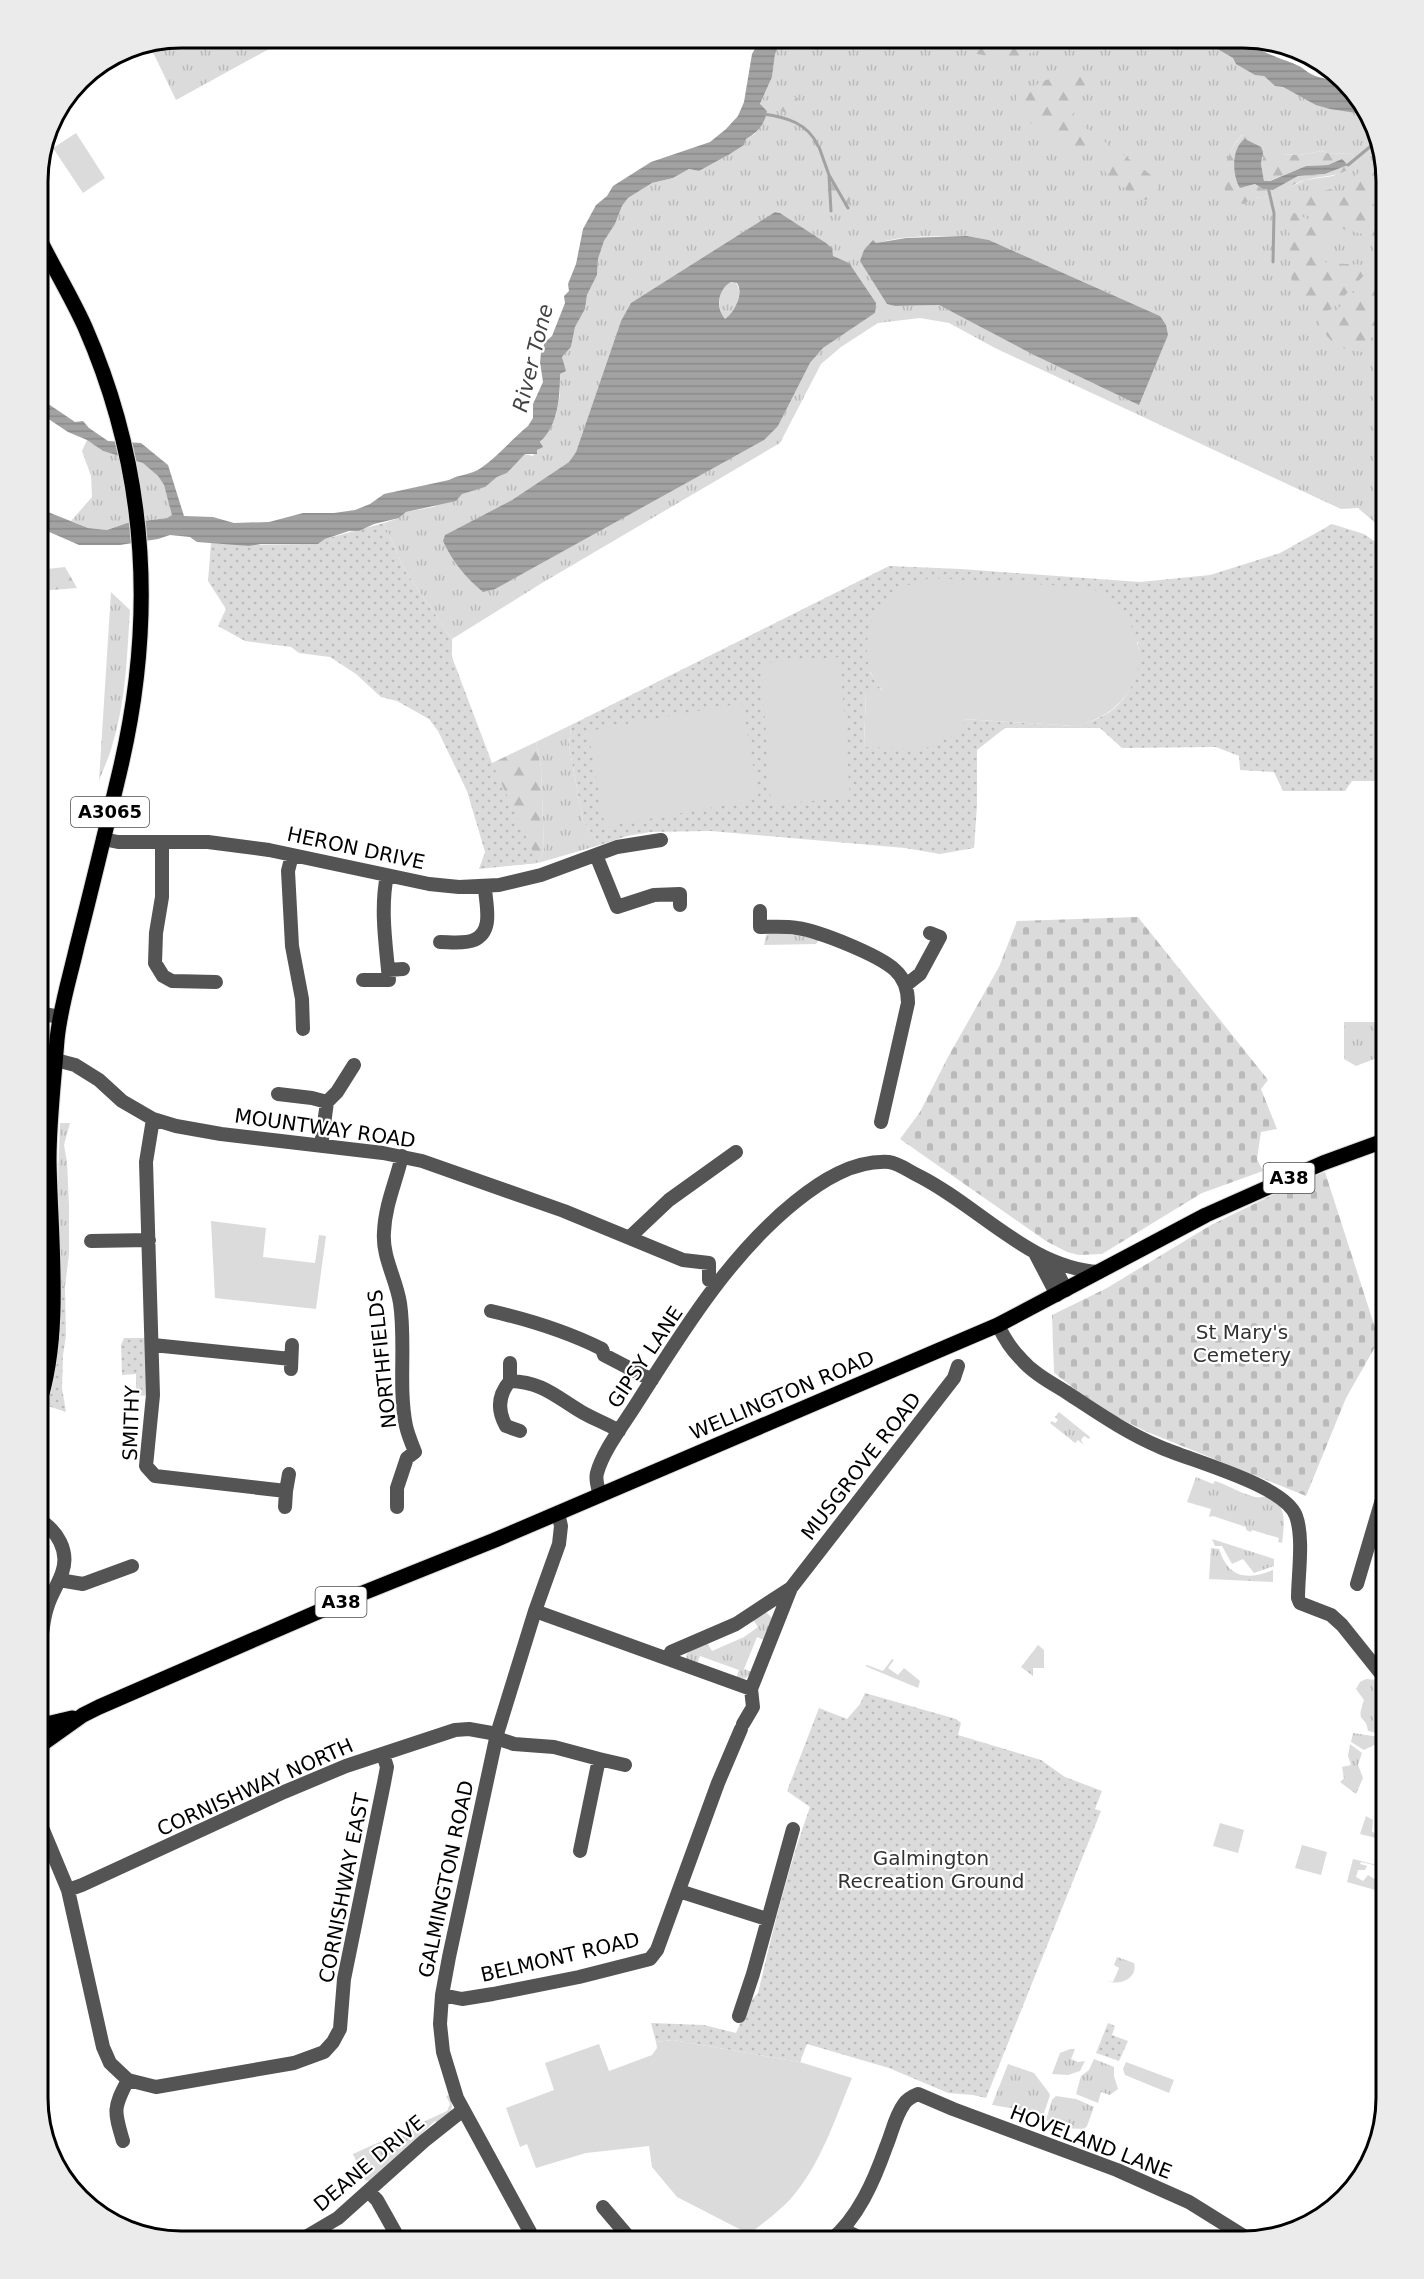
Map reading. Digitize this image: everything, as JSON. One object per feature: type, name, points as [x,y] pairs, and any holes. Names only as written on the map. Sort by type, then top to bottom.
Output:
[{"type":"main road","name":"A3065","points":[[48,256],[84,326],[104,375],[119,423],[130,470],[141,555],[141,651],[136,696],[60,1017],[56,1060],[48,1099]]},
{"type":"main road","name":"A38","points":[[998,1325],[1206,1215],[1323,1163],[1376,1144]]},
{"type":"main road","name":"WELLINGTON ROAD","points":[[600,1495],[998,1325]]},
{"type":"main road","name":"A38","points":[[48,1723],[83,1714],[600,1495]]},
{"type":"main road","name":"A38","points":[[48,1740],[83,1714]]},
{"type":"street","name":"HERON DRIVE","points":[[103,839],[118,842],[208,842],[269,849],[429,884],[485,886],[541,875],[636,843],[661,840]]},
{"type":"street","points":[[162,843],[162,897],[156,933],[156,963],[163,976],[172,981],[216,982]]},
{"type":"street","points":[[292,855],[288,871],[292,946],[302,999],[303,1029]]},
{"type":"street","points":[[596,855],[611,909],[654,895],[680,894]]},
{"type":"street","points":[[363,980],[389,980],[383,894],[387,875]]},
{"type":"street","points":[[440,942],[474,941],[485,930],[487,922],[485,886]]},
{"type":"street","points":[[760,911],[761,932],[799,928],[826,936],[877,958],[895,970],[906,985],[908,1003],[881,1122]]},
{"type":"street","points":[[906,985],[920,974],[940,938],[930,933]]},
{"type":"street","points":[[388,970],[403,969]]},
{"type":"street","points":[[48,1015],[60,1017]]},
{"type":"street","name":"MOUNTWAY ROAD","points":[[56,1060],[75,1065],[99,1080],[122,1101],[153,1119],[176,1126],[221,1134],[402,1156],[452,1171],[632,1238],[683,1260],[709,1263],[709,1280]]},
{"type":"street","points":[[321,1146],[327,1102],[337,1092],[354,1065]]},
{"type":"street","points":[[278,1094],[327,1102]]},
{"type":"street","name":"SMITHY","points":[[153,1119],[146,1162],[153,1345],[152,1410],[146,1466],[155,1476],[286,1491]]},
{"type":"street","points":[[632,1238],[633,1234],[669,1200],[736,1152]]},
{"type":"street","name":"NORTHFIELDS","points":[[397,1507],[391,1488],[406,1458],[422,1450],[406,1428],[403,1330],[399,1298],[384,1250],[383,1235],[389,1197],[402,1156]]},
{"type":"street","name":"GIPSY LANE","points":[[600,1495],[597,1473],[619,1431],[688,1325],[746,1250],[794,1203],[823,1181],[861,1165],[891,1162],[931,1182],[1034,1251]]},
{"type":"street","points":[[91,1241],[149,1240]]},
{"type":"street","points":[[1034,1251],[1052,1262],[1080,1271],[1099,1272]]},
{"type":"street","points":[[1034,1251],[1062,1293]]},
{"type":"street","points":[[1052,1262],[1062,1293]]},
{"type":"street","points":[[491,1311],[577,1336],[602,1349],[604,1355],[652,1380]]},
{"type":"street","points":[[998,1325],[1006,1343],[1031,1369],[1100,1415],[1159,1446],[1253,1483],[1286,1501],[1296,1516],[1299,1530],[1298,1598],[1300,1603],[1331,1615],[1376,1666]]},
{"type":"street","points":[[153,1345],[291,1358]]},
{"type":"street","points":[[510,1363],[510,1381],[501,1396],[499,1407],[502,1429],[520,1431]]},
{"type":"street","name":"MUSGROVE ROAD","points":[[726,1764],[740,1752],[742,1726],[753,1707],[751,1689],[791,1588],[954,1378],[958,1366]]},
{"type":"street","points":[[510,1381],[530,1383],[553,1392],[578,1410],[619,1431]]},
{"type":"street","points":[[285,1507],[289,1474]]},
{"type":"street","name":"GALMINGTON ROAD","points":[[529,2231],[464,2112],[449,2078],[440,2024],[442,1995],[497,1736],[535,1611],[559,1544],[561,1526],[558,1513]]},
{"type":"street","points":[[1358,1582],[1376,1520]]},
{"type":"street","points":[[48,1526],[53,1529],[63,1548],[65,1562],[48,1607]]},
{"type":"street","points":[[59,1580],[83,1584],[123,1565]]},
{"type":"street","name":"MUSGROVE ROAD","points":[[668,1659],[671,1652],[736,1624],[791,1588]]},
{"type":"street","points":[[48,1594],[52,1595]]},
{"type":"street","points":[[535,1611],[751,1689]]},
{"type":"street","name":"CORNISHWAY NORTH","points":[[68,1890],[284,1791],[455,1730],[469,1729],[497,1736],[514,1744],[554,1746],[625,1765]]},
{"type":"street","name":"CORNISHWAY EAST","points":[[128,2080],[156,2087],[294,2063],[324,2052],[333,2042],[340,2029],[344,1979],[387,1767],[383,1754]]},
{"type":"street","points":[[580,1851],[599,1759]]},
{"type":"street","name":"BELMONT ROAD","points":[[442,1995],[462,1999],[493,1994],[579,1977],[650,1959],[657,1950],[726,1764]]},
{"type":"street","points":[[738,2007],[793,1829]]},
{"type":"street","points":[[48,1842],[68,1890],[106,2055],[110,2063],[128,2080],[116,2107],[123,2141]]},
{"type":"street","points":[[679,1891],[767,1919]]},
{"type":"street","name":"HOVELAND LANE","points":[[844,2230],[860,2206],[875,2175],[903,2105],[912,2096],[925,2095],[953,2109],[1117,2170],[1189,2202],[1236,2231]]},
{"type":"street","name":"DEANE DRIVE","points":[[315,2231],[338,2217],[424,2140],[458,2114],[464,2112]]},
{"type":"street","points":[[368,2191],[377,2200],[394,2231]]},
{"type":"street","points":[[611,2210],[625,2231]]},
{"type":"green space","points":[[172,48],[271,48],[176,100],[153,52]]},
{"type":"green space","points":[[778,48],[1215,48],[1264,76],[1275,86],[1356,111],[1371,146],[1376,181],[1376,523],[1358,508],[1341,509],[995,348],[949,323],[920,318],[878,323],[841,347],[821,364],[780,443],[542,583],[452,639],[404,569],[384,523],[399,518],[406,512],[433,507],[470,490],[484,487],[507,473],[525,454],[533,456],[556,415],[560,394],[560,374],[565,371],[562,357],[571,347],[575,327],[585,309],[587,295],[597,275],[598,259],[604,241],[615,224],[622,206],[628,198],[652,183],[673,178],[689,169],[699,171],[744,145],[746,139],[755,134],[760,105],[772,77]],"holes":[[[1242,135],[1283,154],[1299,155],[1321,151],[1332,154],[1351,153],[1357,162],[1333,176],[1305,180],[1271,196],[1254,198],[1227,169],[1231,150]],[[775,212],[830,246],[833,256],[875,313],[823,348],[810,363],[778,426],[445,535],[512,500],[569,462],[576,452],[621,321]],[[967,236],[989,240],[1160,316],[1095,384],[939,305],[895,306],[864,250],[900,238]]]},
{"type":"green space","points":[[971,48],[1045,48],[1022,56],[997,58],[973,53]]},
{"type":"green space","points":[[1080,72],[1087,77],[1080,104],[1072,115],[1076,121],[1151,175],[1158,190],[1157,198],[1143,200],[1134,196],[1106,173],[1103,165],[1105,156],[1096,149],[1075,155],[1024,118],[1017,109],[1016,95],[1046,80]]},
{"type":"green space","points":[[774,96],[798,98],[795,115],[778,108]]},
{"type":"green space","points":[[1249,130],[1257,132],[1283,154],[1299,155],[1321,151],[1332,154],[1351,153],[1357,162],[1346,171],[1296,183],[1275,195],[1255,198],[1244,204],[1228,201],[1224,182],[1227,161],[1235,143]],"holes":[[[1236,151],[1263,157],[1261,164],[1264,181],[1306,166],[1328,165],[1342,160],[1348,165],[1325,174],[1298,176],[1273,190],[1263,189],[1255,184],[1240,188],[1236,181]]]},
{"type":"green space","points":[[76,133],[105,178],[83,193],[53,148]]},
{"type":"green space","points":[[1375,167],[1376,201],[1345,190],[1359,172]]},
{"type":"green space","points":[[833,175],[846,176],[852,194],[849,204],[836,209],[829,207],[827,194],[827,186]]},
{"type":"green space","points":[[1330,189],[1376,205],[1376,237],[1335,227],[1291,207],[1306,196]]},
{"type":"green space","points":[[1292,212],[1330,229],[1317,257],[1327,263],[1367,265],[1368,271],[1332,309],[1318,315],[1292,291],[1289,225]]},
{"type":"green space","points":[[1376,269],[1376,312],[1373,314],[1376,329],[1364,352],[1348,350],[1331,341],[1319,322],[1321,316],[1330,317]]},
{"type":"green space","points":[[731,282],[736,283],[739,297],[735,307],[725,319],[722,317],[719,302],[723,288]]},
{"type":"green space","points":[[87,440],[103,451],[143,462],[164,485],[173,515],[167,518],[127,523],[107,530],[88,528],[71,521],[92,497],[91,476],[82,451]]},
{"type":"green space","points":[[384,523],[404,569],[452,639],[452,657],[492,763],[538,863],[479,869],[485,852],[467,791],[438,731],[429,719],[397,701],[381,697],[356,674],[330,657],[299,653],[291,647],[245,641],[218,626],[226,609],[208,581],[211,543],[318,544],[325,539]]},
{"type":"green space","points":[[1332,524],[1364,534],[1376,542],[1376,781],[1352,781],[1345,791],[1283,791],[1274,772],[1240,770],[1239,756],[1216,747],[1122,748],[1100,728],[1005,728],[977,750],[974,848],[940,854],[905,848],[711,831],[650,832],[627,836],[600,845],[583,821],[569,746],[571,725],[889,566],[1140,582],[1210,575],[1280,553]],"holes":[[[1138,642],[1136,673],[1132,686],[1116,707],[1105,715],[1075,726],[963,719],[864,746],[866,691],[882,691],[870,672]]]},
{"type":"green space","points":[[65,567],[77,588],[48,590],[48,569]]},
{"type":"green space","points":[[931,578],[1084,587],[1101,592],[1118,606],[1134,633],[1139,651],[1138,668],[1133,684],[1110,711],[1094,720],[1075,726],[964,719],[964,730],[924,749],[864,747],[866,691],[882,690],[872,675],[868,661],[867,641],[872,621],[881,604],[893,593],[908,585]]},
{"type":"green space","points":[[111,592],[130,610],[128,644],[117,729],[99,781]]},
{"type":"green space","points":[[840,657],[850,798],[771,804],[761,663]]},
{"type":"green space","points":[[742,703],[759,799],[605,827],[588,731]]},
{"type":"green space","points":[[571,725],[569,746],[583,821],[600,845],[538,863],[544,850],[541,767],[536,742]]},
{"type":"green space","points":[[536,742],[541,767],[544,850],[538,863],[503,866],[492,763]]},
{"type":"green space","points":[[1138,917],[1268,1080],[1261,1089],[1277,1129],[1261,1132],[1257,1159],[1263,1171],[1202,1193],[1102,1254],[1079,1255],[1067,1252],[1046,1241],[900,1139],[920,1112],[999,967],[1017,921]]},
{"type":"green space","points":[[771,932],[820,939],[816,944],[764,945],[766,935]]},
{"type":"green space","points":[[1344,1022],[1376,1022],[1376,1058],[1356,1066],[1344,1059]]},
{"type":"green space","points":[[60,1123],[70,1123],[64,1145],[69,1205],[69,1254],[65,1286],[61,1286],[58,1181]]},
{"type":"green space","name":"St Mary's Cemetery","points":[[1325,1172],[1376,1331],[1376,1345],[1346,1398],[1306,1496],[1145,1431],[1119,1418],[1083,1395],[1054,1373],[1052,1315],[1107,1288],[1211,1225],[1303,1180]]},
{"type":"green space","points":[[211,1221],[266,1228],[263,1257],[315,1263],[319,1235],[326,1236],[316,1309],[215,1298]]},
{"type":"green space","points":[[61,1286],[65,1286],[66,1336],[62,1388],[66,1412],[48,1406],[48,1397],[57,1362]]},
{"type":"green space","points":[[124,1338],[149,1338],[150,1396],[136,1395],[136,1374],[122,1375],[121,1345]]},
{"type":"green space","points":[[1059,1412],[1090,1437],[1089,1439],[1084,1436],[1081,1440],[1084,1445],[1078,1440],[1075,1443],[1050,1423],[1058,1420],[1055,1417]]},
{"type":"green space","points":[[1196,1477],[1213,1484],[1215,1481],[1250,1496],[1269,1497],[1275,1500],[1282,1510],[1282,1543],[1278,1542],[1279,1538],[1252,1530],[1251,1532],[1246,1530],[1246,1527],[1213,1516],[1209,1517],[1211,1509],[1187,1502]]},
{"type":"green space","points":[[1212,1539],[1274,1559],[1274,1566],[1254,1573],[1243,1559],[1232,1564],[1222,1546],[1215,1546]]},
{"type":"green space","points":[[1211,1548],[1219,1549],[1228,1566],[1240,1574],[1247,1576],[1273,1570],[1273,1582],[1209,1579]]},
{"type":"green space","points":[[766,1612],[772,1618],[764,1640],[757,1637],[744,1669],[752,1672],[746,1678],[736,1679],[739,1670],[700,1656],[697,1664],[687,1660],[686,1655],[690,1650],[708,1644],[712,1651],[744,1637],[758,1627],[753,1620]]},
{"type":"green space","points":[[1038,1645],[1044,1650],[1044,1668],[1033,1668],[1033,1676],[1021,1667]]},
{"type":"green space","points":[[892,1659],[894,1660],[888,1668],[898,1675],[904,1668],[920,1681],[918,1688],[865,1666],[883,1671]]},
{"type":"green space","points":[[1366,1679],[1376,1680],[1376,1733],[1368,1731],[1361,1716],[1364,1700],[1356,1689],[1360,1682]]},
{"type":"green space","name":"Galmington Recreation Ground","points":[[865,1693],[956,1719],[961,1723],[958,1735],[1041,1760],[1065,1777],[1102,1791],[1095,1809],[1101,1811],[986,2098],[948,2093],[889,2068],[807,2044],[800,2062],[673,2040],[656,2042],[651,2023],[704,2025],[736,2033],[749,2003],[758,1993],[788,1876],[810,1807],[787,1791],[819,1708],[847,1719],[860,1704]]},
{"type":"green space","points":[[1353,1733],[1376,1736],[1376,1745],[1364,1750],[1351,1742]]},
{"type":"green space","points":[[1350,1744],[1362,1753],[1358,1765],[1363,1778],[1356,1794],[1340,1782],[1344,1779],[1342,1767],[1351,1765],[1348,1756]]},
{"type":"green space","points":[[1366,1816],[1373,1820],[1372,1832],[1376,1833],[1376,1838],[1360,1834]]},
{"type":"green space","points":[[1220,1823],[1244,1830],[1238,1853],[1213,1846]]},
{"type":"green space","points":[[1302,1845],[1327,1852],[1321,1875],[1295,1868]]},
{"type":"green space","points":[[1353,1859],[1376,1865],[1361,1862],[1360,1864],[1367,1866],[1365,1870],[1358,1870],[1356,1877],[1363,1881],[1368,1875],[1376,1880],[1376,1890],[1347,1882]]},
{"type":"green space","points":[[1117,1957],[1134,1963],[1135,1968],[1127,1980],[1113,1982],[1119,1968],[1114,1965]]},
{"type":"green space","points":[[1108,2023],[1115,2026],[1112,2035],[1128,2041],[1119,2061],[1096,2053]]},
{"type":"green space","points":[[673,2040],[800,2062],[852,2078],[828,2136],[806,2178],[786,2203],[753,2231],[743,2231],[677,2197],[652,2167],[649,2146],[586,2153],[536,2168],[527,2144],[520,2147],[506,2108],[554,2090],[545,2063],[599,2044],[609,2071],[652,2055],[657,2048],[656,2042]]},
{"type":"green space","points":[[1075,2049],[1071,2059],[1078,2062],[1085,2061],[1080,2071],[1068,2075],[1052,2074],[1060,2053]]},
{"type":"green space","points":[[1094,2059],[1114,2067],[1118,2089],[1110,2095],[1101,2092],[1098,2103],[1076,2094],[1081,2076],[1089,2070]]},
{"type":"green space","points":[[1126,2062],[1174,2080],[1169,2093],[1125,2075],[1123,2069]]},
{"type":"green space","points":[[1008,2064],[1034,2073],[1049,2093],[1042,2119],[1016,2109],[992,2105]]},
{"type":"green space","points":[[449,2095],[452,2108],[449,2114],[438,2123],[435,2121],[369,2181],[365,2180],[353,2154],[447,2111],[450,2104],[446,2096]]},
{"type":"green space","points":[[1056,2096],[1076,2099],[1094,2107],[1084,2129],[1063,2128],[1046,2120],[1052,2100]]},
{"type":"shaded area","points":[[755,48],[778,48],[772,77],[760,104],[767,111],[760,128],[746,139],[744,145],[730,154],[699,171],[689,169],[673,178],[652,183],[628,198],[622,206],[615,224],[604,241],[598,259],[597,275],[587,295],[585,309],[575,327],[571,347],[562,357],[566,371],[560,374],[557,411],[551,428],[540,442],[543,447],[537,450],[537,454],[525,454],[507,473],[497,477],[485,487],[462,494],[456,501],[406,512],[399,518],[374,524],[359,531],[349,531],[325,539],[318,544],[249,546],[197,542],[190,537],[170,535],[120,545],[79,545],[48,531],[48,512],[88,528],[107,530],[127,523],[167,518],[172,515],[164,485],[158,476],[143,463],[103,451],[87,440],[68,432],[48,419],[48,404],[75,422],[83,421],[108,441],[141,443],[168,465],[184,516],[213,517],[234,523],[269,522],[303,513],[355,510],[370,504],[384,494],[449,480],[481,468],[528,426],[533,418],[533,404],[543,382],[541,353],[545,342],[552,336],[565,303],[564,296],[569,291],[568,284],[576,264],[583,229],[596,205],[607,196],[613,186],[651,162],[710,142],[726,129],[738,116],[744,102],[752,54]]},
{"type":"shaded area","points":[[1216,48],[1260,49],[1299,66],[1311,74],[1331,81],[1357,113],[1316,105],[1283,87],[1275,86],[1264,76],[1255,75],[1236,64],[1233,58]]},
{"type":"shaded area","points":[[1245,139],[1261,147],[1264,181],[1270,181],[1306,166],[1328,165],[1342,159],[1348,165],[1325,174],[1298,176],[1273,190],[1263,189],[1255,184],[1240,188],[1235,176],[1234,162],[1237,149]]},
{"type":"shaded area","points":[[775,212],[826,243],[832,248],[833,256],[849,263],[876,303],[875,313],[823,348],[810,363],[778,426],[764,440],[495,589],[483,592],[455,562],[443,541],[445,535],[512,500],[569,462],[576,452],[621,321],[631,303]],"holes":[[[731,282],[737,283],[739,297],[732,312],[725,319],[720,310],[719,299],[727,285]]]},
{"type":"shaded area","points":[[967,236],[989,240],[1160,316],[1166,325],[1168,335],[1139,405],[1032,354],[939,305],[895,306],[887,304],[860,261],[864,250],[873,240],[876,243],[906,238]]},
{"type":"waterway","points":[[763,114],[795,122],[814,138],[818,146]]},
{"type":"waterway","points":[[1348,165],[1371,146]]},
{"type":"waterway","points":[[819,147],[829,175],[848,208]]},
{"type":"waterway","points":[[829,176],[831,211]]},
{"type":"waterway","points":[[1268,187],[1274,213],[1273,262]]},
{"type":"water label","name":"River Tone","points":[[533,358]]}]
